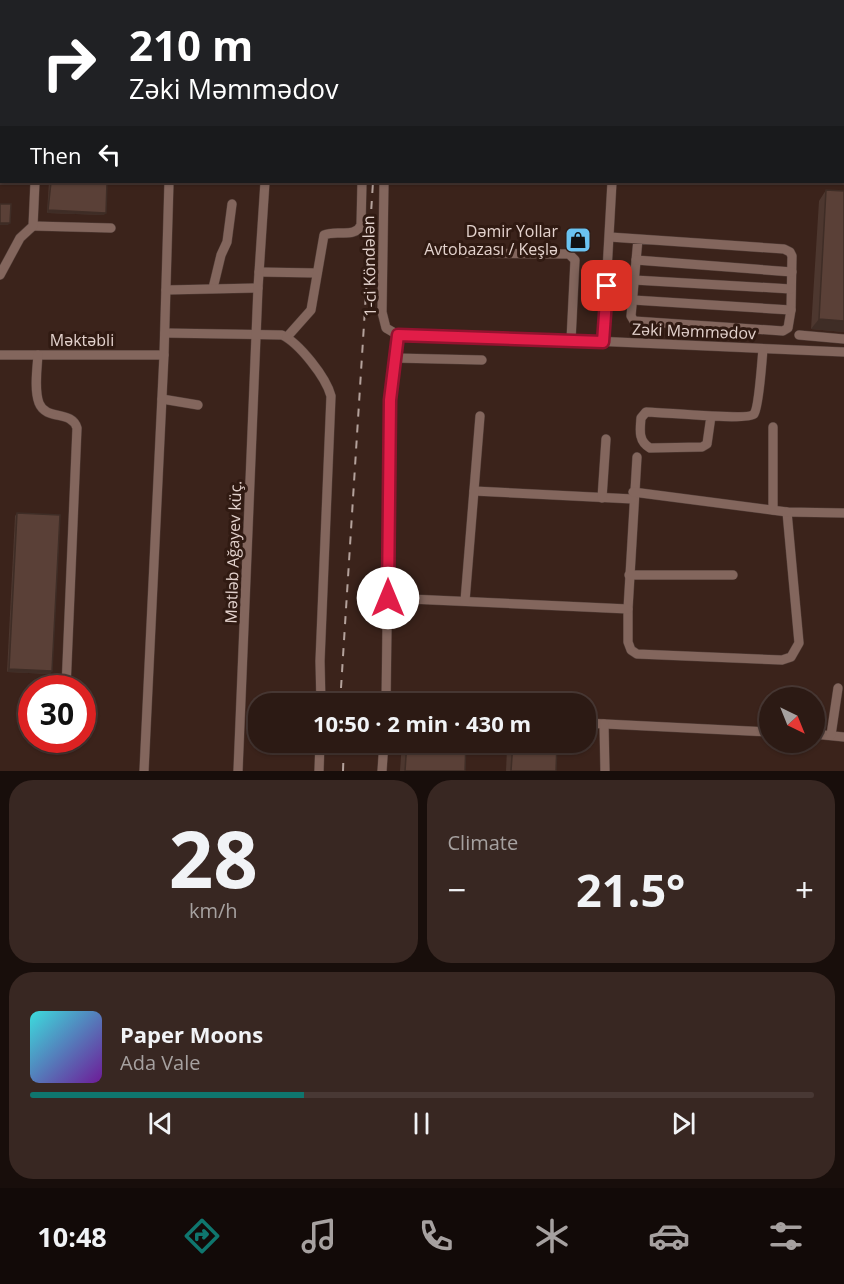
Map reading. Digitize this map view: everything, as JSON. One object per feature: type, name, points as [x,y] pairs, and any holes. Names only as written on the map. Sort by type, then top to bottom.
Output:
[{"type":"street","points":[[513,0],[524,0]]},
{"type":"street","points":[[33,226],[35,183]]},
{"type":"street","points":[[144,771],[165,333],[169,183]]},
{"type":"street","name":"Mətləb Ağayev küç.","points":[[238,771],[258,288],[265,183]]},
{"type":"street","points":[[287,337],[311,310],[324,235],[328,232],[359,230],[362,183]]},
{"type":"street","name":"1-ci Köndələn","points":[[384,183],[382,312],[386,328],[398,335]]},
{"type":"street","points":[[603,342],[612,183]]},
{"type":"street","points":[[213,288],[221,255],[227,242],[232,204]]},
{"type":"street","points":[[0,275],[20,238],[33,226],[111,228]]},
{"type":"street","points":[[610,237],[784,249],[790,252],[792,272],[788,328],[783,330],[634,321],[631,316],[638,239]]},
{"type":"street","points":[[466,252],[569,254],[575,260],[571,340]]},
{"type":"street","points":[[636,260],[792,272]]},
{"type":"street","points":[[259,272],[317,273]]},
{"type":"street","points":[[634,280],[791,289]]},
{"type":"street","points":[[166,290],[258,288]]},
{"type":"street","points":[[633,300],[791,310]]},
{"type":"street","points":[[165,333],[275,334],[287,337],[319,371],[326,382],[331,396],[320,661],[321,693]]},
{"type":"street","points":[[386,693],[390,400],[398,335]]},
{"type":"street","name":"Zəki Məmmədov","points":[[398,335],[844,352]]},
{"type":"street","points":[[799,335],[844,339]]},
{"type":"street","points":[[711,416],[707,444],[702,447],[650,448],[641,440],[641,417],[646,412],[711,416],[735,418],[752,416],[755,413],[763,349]]},
{"type":"street","name":"Məktəbli","points":[[0,355],[164,356]]},
{"type":"street","points":[[38,355],[38,401],[49,413],[70,418],[75,422],[77,428],[67,675]]},
{"type":"street","points":[[395,358],[482,360]]},
{"type":"street","points":[[162,399],[198,405]]},
{"type":"street","points":[[465,601],[480,416]]},
{"type":"street","points":[[773,427],[773,510]]},
{"type":"street","points":[[602,498],[606,440]]},
{"type":"street","points":[[637,457],[629,575],[628,642],[631,650],[637,654],[782,660],[791,657],[799,643],[787,512]]},
{"type":"street","points":[[474,491],[602,498],[633,496],[787,512],[844,513]]},
{"type":"street","points":[[629,575],[733,575]]},
{"type":"street","points":[[388,598],[628,609]]},
{"type":"street","points":[[831,735],[838,688]]},
{"type":"street","points":[[596,724],[759,731]]},
{"type":"street","points":[[604,724],[605,771]]},
{"type":"street","points":[[825,735],[844,737]]},
{"type":"street","points":[[319,771],[320,753]]},
{"type":"street","points":[[382,771],[383,753]]},
{"type":"building","points":[[51,183],[107,183],[106,213],[48,210]]},
{"type":"building","points":[[826,190],[844,191],[844,321],[819,319]]},
{"type":"building","points":[[0,204],[11,204],[10,223],[0,223]]},
{"type":"building","points":[[17,513],[60,515],[52,671],[9,669]]},
{"type":"building","points":[[406,753],[466,753],[465,771],[405,771]]},
{"type":"building","points":[[512,753],[557,753],[556,771],[511,771]]},
{"type":"railway","points":[[341,693],[373,183]]},
{"type":"railway","points":[[343,771],[344,753]]},
{"type":"place","name":"Dəmir Yollar Avtobazası / Keşlə","points":[[578,240]]},
{"type":"route","points":[[388,598],[390,400],[398,335],[603,342],[607,286]]}]
